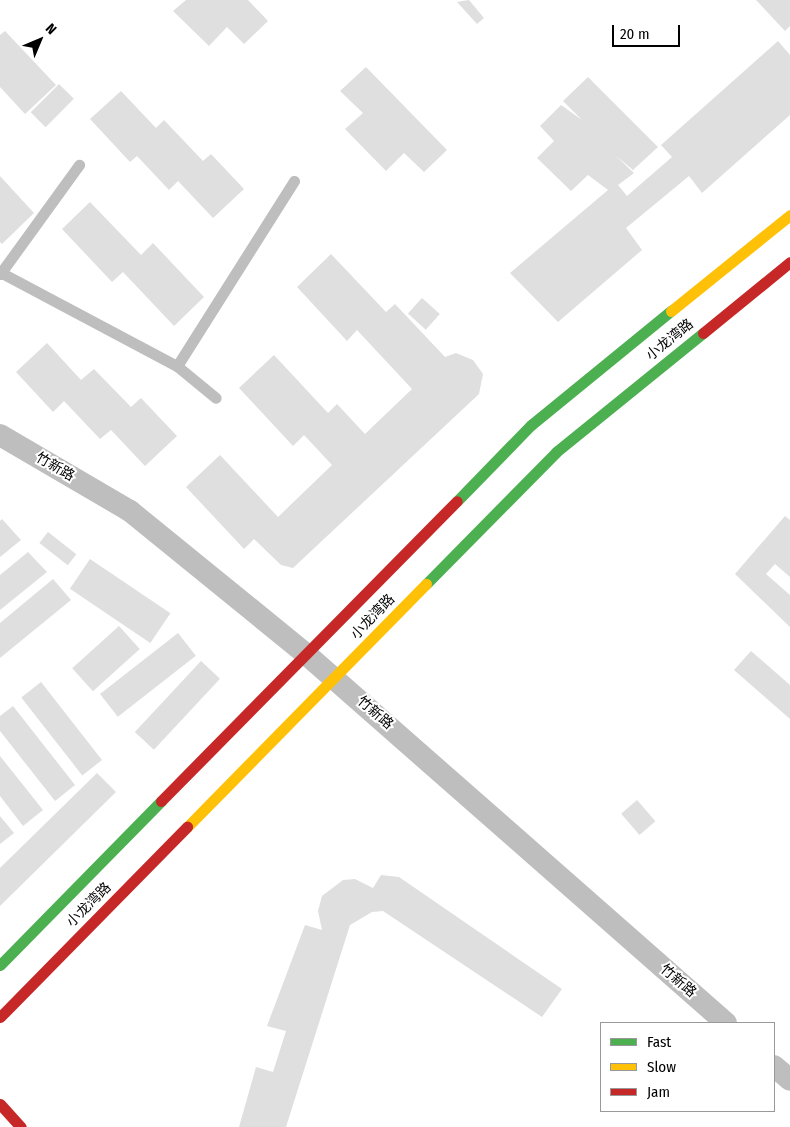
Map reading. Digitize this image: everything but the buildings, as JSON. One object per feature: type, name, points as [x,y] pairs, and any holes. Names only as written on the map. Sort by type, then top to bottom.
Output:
[{"type":"main road","name":"小龙湾路","points":[[0,965],[531,425],[790,214]]},
{"type":"main road","name":"小龙湾路","points":[[0,1017],[556,452],[790,262]]},
{"type":"main road","points":[[0,1104],[21,1127]]},
{"type":"street","name":"竹新路","points":[[0,435],[130,511],[334,678],[725,1022]]},
{"type":"street","points":[[775,1067],[790,1080]]},
{"type":"lane","points":[[79,165],[0,273],[177,366],[216,398]]},
{"type":"lane","points":[[177,366],[294,181]]},
{"type":"traffic: fast","points":[[457,501],[531,425],[671,311]]},
{"type":"traffic: fast","points":[[426,584],[556,452],[703,333]]},
{"type":"traffic: fast","points":[[0,965],[161,801]]},
{"type":"traffic: slow","points":[[671,311],[790,215]]},
{"type":"traffic: slow","points":[[187,827],[426,584]]},
{"type":"traffic: jam","points":[[703,333],[790,262]]},
{"type":"traffic: jam","points":[[161,801],[457,501]]},
{"type":"traffic: jam","points":[[0,1017],[187,827]]},
{"type":"traffic: jam","points":[[0,1104],[21,1127]]}]
